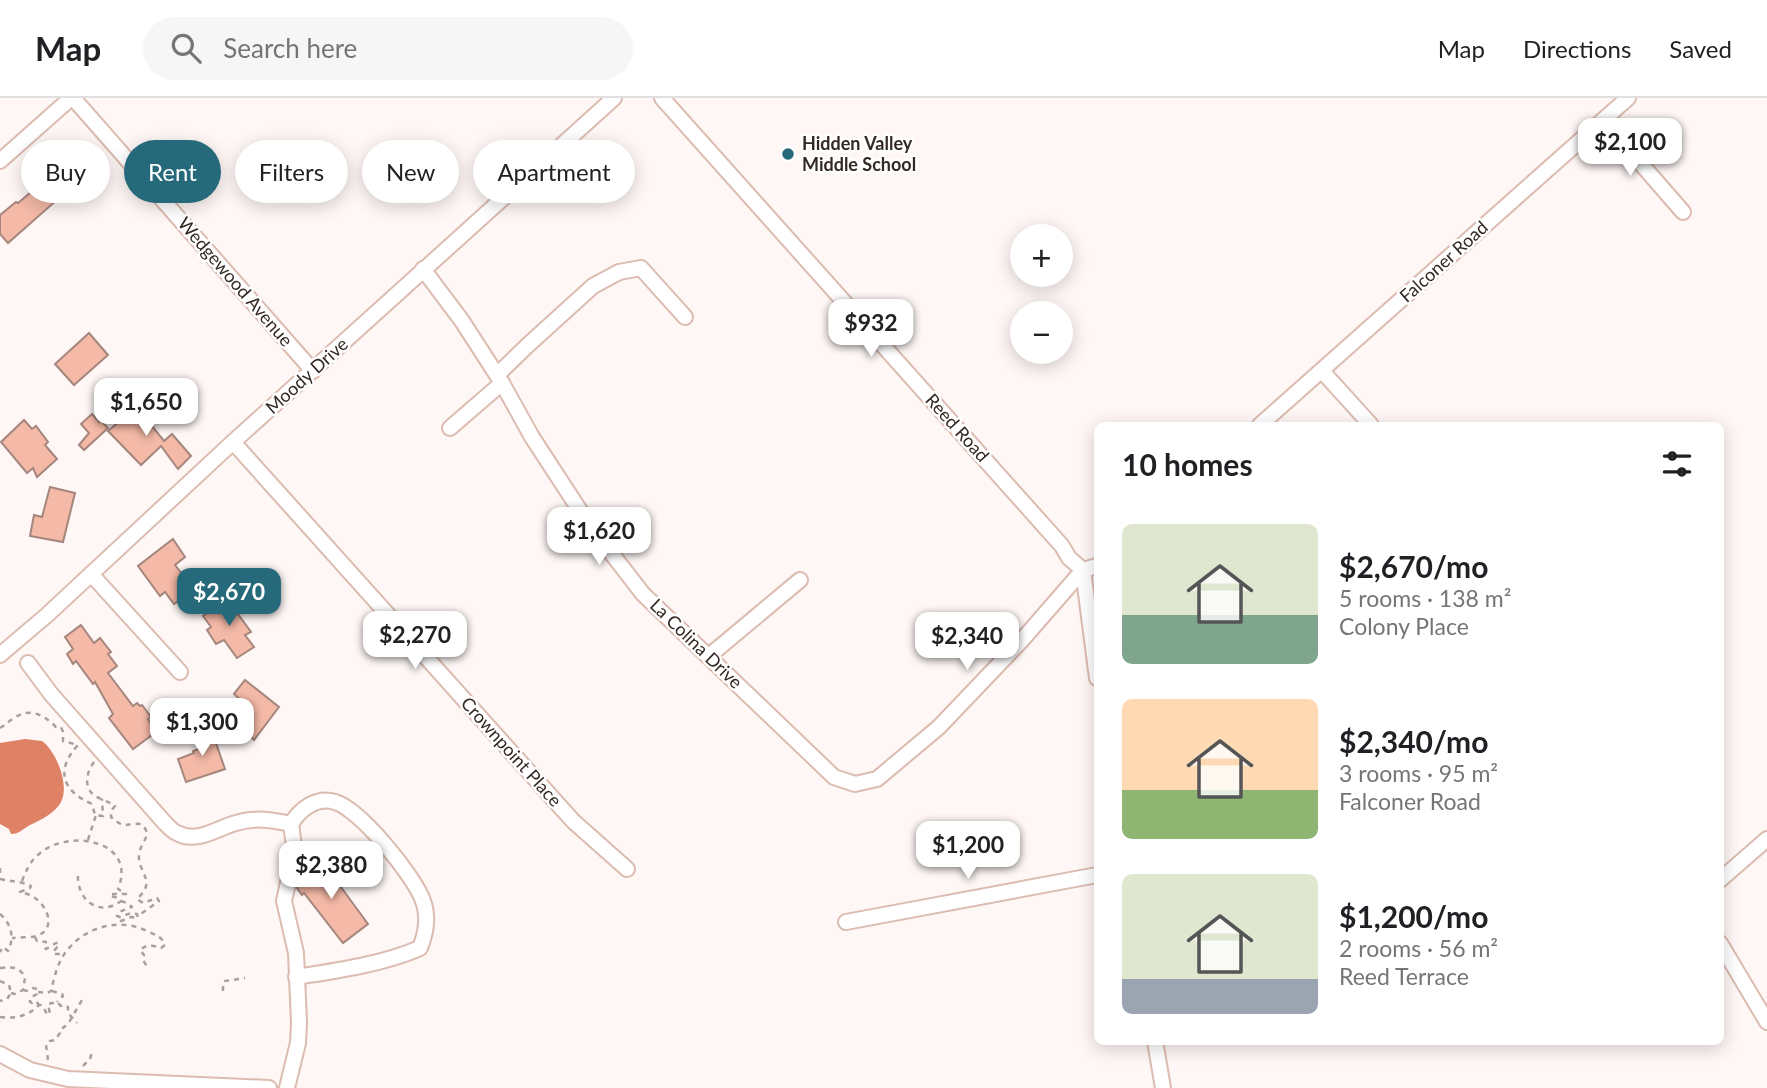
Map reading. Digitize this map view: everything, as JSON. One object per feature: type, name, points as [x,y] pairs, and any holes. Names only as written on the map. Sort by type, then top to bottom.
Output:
[{"type":"street","points":[[0,161],[72,98]]},
{"type":"street","name":"Wedgewood Avenue","points":[[72,98],[313,371]]},
{"type":"street","name":"Moody Drive","points":[[0,655],[614,98]]},
{"type":"street","name":"Reed Road","points":[[662,98],[1062,546],[1069,558],[1090,568]]},
{"type":"street","name":"Falconer Road","points":[[1263,422],[1628,98]]},
{"type":"street","points":[[1603,120],[1683,212]]},
{"type":"street","points":[[450,428],[500,379],[528,345],[593,286],[620,272],[641,268],[685,317]]},
{"type":"street","name":"La Colina Drive","points":[[423,269],[462,321],[500,379],[532,437],[588,523],[643,594],[834,778],[855,784],[877,779],[939,727],[1090,568]]},
{"type":"street","points":[[1322,371],[1368,422]]},
{"type":"street","name":"Crownpoint Place","points":[[233,442],[573,821],[626,869]]},
{"type":"street","points":[[1090,568],[1094,631]]},
{"type":"street","points":[[91,574],[180,672]]},
{"type":"street","points":[[709,656],[800,580]]},
{"type":"street","points":[[28,663],[51,694],[164,822],[178,834],[191,837],[210,834],[235,823],[250,820],[268,819],[291,824]]},
{"type":"street","points":[[287,1088],[298,1043],[298,1009],[296,976],[296,953],[284,901],[294,846],[291,824],[296,815],[309,805],[319,801],[335,801],[356,814],[415,885],[423,901],[426,934],[420,948],[407,954],[353,967],[296,976]]},
{"type":"street","points":[[1724,877],[1767,839]]},
{"type":"street","points":[[846,922],[1094,876]]},
{"type":"street","points":[[1724,950],[1767,1022]]},
{"type":"street","points":[[1156,1045],[1163,1088]]},
{"type":"street","points":[[0,1054],[30,1070],[68,1079],[269,1088]]},
{"type":"path","points":[[0,728],[27,712],[44,716],[56,727],[61,727],[63,741],[78,745],[68,757],[64,769],[66,783],[74,795],[92,804],[96,815],[88,840]]},
{"type":"path","points":[[94,762],[87,782],[94,795],[115,806],[111,817],[120,824],[137,823],[146,828],[147,836],[139,857],[146,877],[146,886],[137,899],[143,903],[157,898],[159,901],[138,918],[131,917],[121,921],[121,925]]},
{"type":"path","points":[[96,815],[103,816],[102,799]]},
{"type":"path","points":[[22,881],[39,853],[53,844],[65,840],[88,840],[104,846],[118,860],[122,876],[118,889],[125,894],[110,896],[119,898],[132,907],[119,912],[117,916],[131,913],[138,916]]},
{"type":"path","points":[[0,868],[0,879],[15,883],[22,881],[32,886],[20,892],[37,899],[48,916],[48,924],[38,936],[12,938]]},
{"type":"path","points":[[78,873],[79,890],[90,903],[107,907],[121,901]]},
{"type":"path","points":[[0,914],[8,923],[12,938],[8,951],[3,947],[0,952]]},
{"type":"path","points":[[51,991],[64,954],[86,933],[107,926],[135,926],[162,938],[165,945],[148,945],[140,950],[144,956],[142,960],[148,968]]},
{"type":"path","points":[[34,936],[37,941],[46,942],[46,949],[58,943],[59,946],[53,952],[64,954]]},
{"type":"path","points":[[0,968],[12,967],[21,971],[25,978],[23,990]]},
{"type":"path","points":[[223,991],[225,981],[245,978]]},
{"type":"path","points":[[0,981],[9,985],[11,993]]},
{"type":"path","points":[[11,993],[15,995],[33,988],[38,992],[51,991],[63,996],[57,1002],[48,1004],[50,1014],[47,1014],[42,1005],[36,1001],[30,1002],[30,998],[38,992]]},
{"type":"path","points":[[0,1001],[11,993]]},
{"type":"path","points":[[47,1074],[47,1045],[55,1040],[60,1030],[72,1019],[82,1000]]},
{"type":"path","points":[[57,1002],[68,1007],[68,1013],[77,1023]]},
{"type":"path","points":[[0,1017],[24,1016],[39,1004]]},
{"type":"shaded area","points":[[25,739],[42,741],[52,752],[63,778],[63,795],[61,802],[51,813],[11,834],[9,829],[0,824],[0,743]]},
{"type":"building","points":[[21,200],[21,203],[53,203],[8,243],[0,234],[0,215]]},
{"type":"building","points":[[89,333],[108,355],[74,385],[55,364]]},
{"type":"building","points":[[141,403],[152,415],[147,420],[164,441],[172,434],[191,456],[178,469],[161,446],[141,465],[108,431]]},
{"type":"building","points":[[92,414],[108,428],[84,450],[79,445],[89,433],[81,424]]},
{"type":"building","points":[[24,420],[32,429],[36,426],[48,442],[45,445],[57,459],[37,477],[33,468],[27,473],[1,442]]},
{"type":"building","points":[[50,487],[75,493],[63,542],[30,536],[34,515],[42,517]]},
{"type":"building","points":[[173,539],[185,557],[175,565],[194,589],[174,604],[165,592],[160,596],[138,566]]},
{"type":"building","points":[[227,599],[251,632],[245,635],[254,647],[237,658],[224,640],[216,644],[207,630],[211,627],[203,616]]},
{"type":"building","points":[[81,625],[94,643],[100,638],[111,652],[108,654],[117,666],[108,673],[133,706],[137,703],[142,705],[151,717],[148,719],[156,732],[133,749],[109,718],[113,714],[95,682],[93,684],[76,661],[73,664],[67,654],[73,649],[65,637]]},
{"type":"building","points":[[245,680],[279,707],[254,740],[234,721],[245,704],[234,694]]},
{"type":"building","points":[[211,729],[225,769],[186,782],[178,759],[199,749],[195,734]]},
{"type":"building","points":[[321,860],[368,924],[343,943],[304,893],[302,895],[297,888],[299,875]]},
{"type":"place","name":"Hidden Valley Middle School","points":[[788,154]]}]
